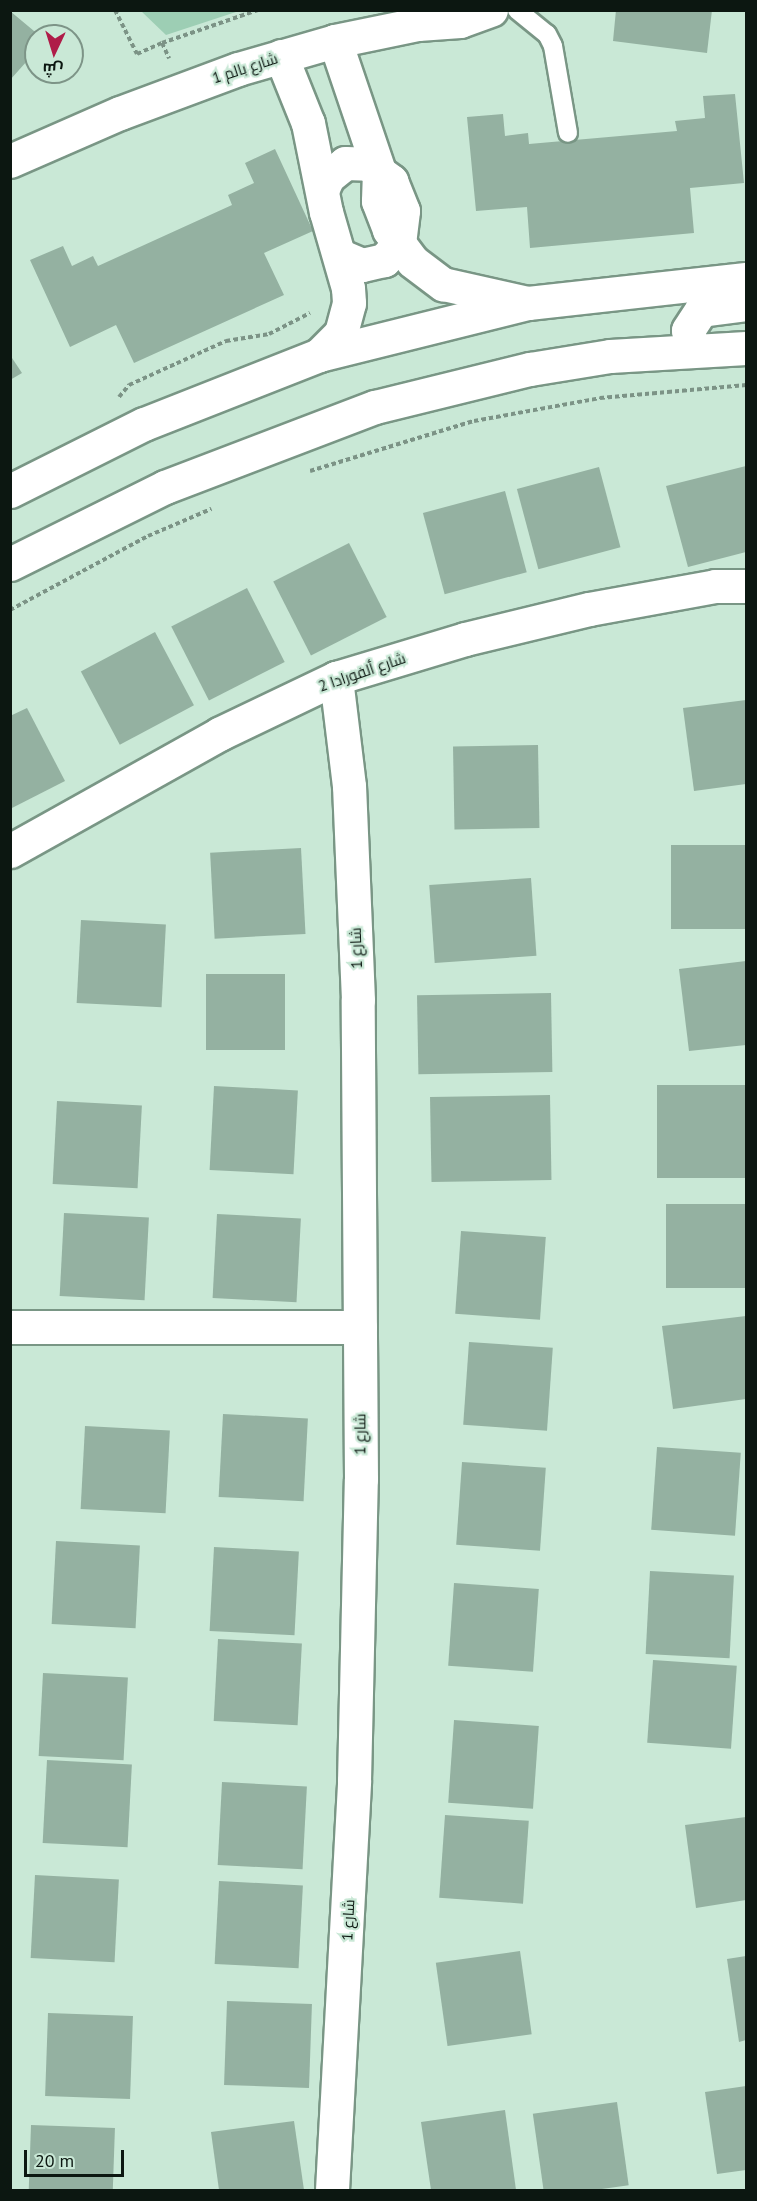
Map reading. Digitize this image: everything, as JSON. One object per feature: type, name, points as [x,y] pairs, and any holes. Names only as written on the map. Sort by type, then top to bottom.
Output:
[{"type":"street","name":"شارع بالم 1","points":[[10,161],[182,89],[281,56],[334,41],[418,24],[460,21],[491,10]]},
{"type":"street","points":[[334,41],[379,171],[378,201],[389,230],[426,275],[443,284],[528,303]]},
{"type":"street","points":[[281,56],[308,123],[332,234],[341,256],[348,288],[346,318],[341,333],[319,355]]},
{"type":"street","points":[[323,188],[328,177],[345,163],[357,161],[379,171]]},
{"type":"street","points":[[341,256],[351,263],[374,264],[384,260],[399,243]]},
{"type":"street","points":[[10,491],[144,423],[319,355],[438,322],[528,303],[747,279]]},
{"type":"street","points":[[692,349],[688,330],[701,310],[747,304]]},
{"type":"street","points":[[10,564],[165,487],[375,407],[530,369],[610,356],[692,349],[747,348]]},
{"type":"street","name":"شارع ألفورادا 2","points":[[10,851],[219,734],[336,678],[465,639],[589,609],[715,586],[747,586]]},
{"type":"street","name":"شارع 1","points":[[332,2190],[355,1758],[361,1160],[353,853],[344,732],[336,678]]},
{"type":"street","points":[[10,1327],[360,1327]]},
{"type":"lane","points":[[517,10],[547,34],[553,45],[568,133]]},
{"type":"path","points":[[115,10],[137,54],[258,10]]},
{"type":"path","points":[[162,43],[182,89]]},
{"type":"path","points":[[305,473],[474,421],[600,398],[747,385]]},
{"type":"path","points":[[10,610],[138,542],[222,504]]},
{"type":"green space","points":[[141,11],[239,11],[166,35]]},
{"type":"building","points":[[616,10],[712,10],[707,53],[613,41]]},
{"type":"building","points":[[10,11],[26,24],[24,64],[10,80]]},
{"type":"building","points":[[735,94],[744,183],[690,188],[694,233],[530,248],[527,207],[476,211],[467,117],[503,114],[505,136],[528,133],[529,144],[677,131],[675,121],[705,118],[703,96]]},
{"type":"building","points":[[275,149],[313,231],[264,253],[284,295],[134,363],[116,325],[70,347],[30,260],[63,246],[72,266],[93,256],[98,266],[232,205],[228,195],[254,183],[245,163]]},
{"type":"building","points":[[10,355],[22,373],[10,380]]},
{"type":"building","points":[[746,466],[746,552],[688,567],[666,486]]},
{"type":"building","points":[[599,467],[620,547],[538,569],[517,489]]},
{"type":"building","points":[[505,491],[527,572],[445,594],[423,513]]},
{"type":"building","points":[[349,543],[387,617],[311,656],[273,582]]},
{"type":"building","points":[[247,588],[285,662],[209,701],[171,627]]},
{"type":"building","points":[[155,632],[194,705],[120,745],[81,671]]},
{"type":"building","points":[[746,700],[746,784],[694,791],[683,708]]},
{"type":"building","points":[[27,708],[65,781],[10,809],[10,716]]},
{"type":"building","points":[[538,745],[539,828],[454,829],[453,746]]},
{"type":"building","points":[[671,845],[746,845],[746,929],[671,929]]},
{"type":"building","points":[[301,848],[306,934],[215,939],[210,853]]},
{"type":"building","points":[[531,878],[536,956],[435,963],[429,885]]},
{"type":"building","points":[[81,920],[166,924],[162,1007],[77,1003]]},
{"type":"building","points":[[746,961],[746,1045],[689,1051],[679,969]]},
{"type":"building","points":[[206,974],[285,974],[285,1050],[206,1050]]},
{"type":"building","points":[[551,993],[552,1072],[418,1074],[417,995]]},
{"type":"building","points":[[657,1085],[746,1085],[746,1178],[657,1178]]},
{"type":"building","points":[[214,1086],[298,1090],[293,1174],[210,1170]]},
{"type":"building","points":[[550,1095],[551,1180],[432,1182],[430,1097]]},
{"type":"building","points":[[57,1101],[142,1105],[138,1188],[53,1184]]},
{"type":"building","points":[[666,1204],[746,1204],[746,1288],[666,1288]]},
{"type":"building","points":[[64,1213],[149,1217],[145,1300],[60,1296]]},
{"type":"building","points":[[217,1214],[301,1218],[296,1302],[213,1298]]},
{"type":"building","points":[[461,1231],[546,1237],[540,1320],[455,1314]]},
{"type":"building","points":[[746,1316],[746,1399],[673,1409],[662,1326]]},
{"type":"building","points":[[469,1342],[553,1348],[547,1431],[463,1425]]},
{"type":"building","points":[[223,1414],[308,1418],[304,1501],[219,1497]]},
{"type":"building","points":[[85,1426],[170,1430],[166,1513],[81,1509]]},
{"type":"building","points":[[657,1447],[741,1453],[735,1536],[651,1530]]},
{"type":"building","points":[[462,1462],[546,1468],[540,1551],[456,1545]]},
{"type":"building","points":[[56,1541],[140,1545],[136,1628],[52,1624]]},
{"type":"building","points":[[214,1547],[299,1551],[294,1635],[210,1631]]},
{"type":"building","points":[[650,1571],[734,1575],[730,1658],[646,1654]]},
{"type":"building","points":[[454,1583],[539,1589],[533,1672],[448,1666]]},
{"type":"building","points":[[218,1639],[302,1643],[298,1725],[214,1721]]},
{"type":"building","points":[[653,1660],[737,1666],[731,1749],[647,1743]]},
{"type":"building","points":[[43,1673],[128,1677],[124,1760],[39,1756]]},
{"type":"building","points":[[454,1720],[539,1726],[533,1809],[448,1803]]},
{"type":"building","points":[[47,1760],[132,1764],[128,1847],[43,1843]]},
{"type":"building","points":[[222,1782],[307,1786],[303,1869],[218,1865]]},
{"type":"building","points":[[445,1815],[529,1821],[523,1904],[439,1898]]},
{"type":"building","points":[[746,1817],[746,1900],[696,1908],[685,1825]]},
{"type":"building","points":[[35,1875],[119,1879],[115,1962],[31,1958]]},
{"type":"building","points":[[219,1881],[303,1885],[299,1968],[215,1964]]},
{"type":"building","points":[[520,1951],[532,2034],[448,2046],[436,1963]]},
{"type":"building","points":[[746,1956],[746,2040],[739,2042],[727,1959]]},
{"type":"building","points":[[227,2001],[312,2004],[309,2088],[224,2085]]},
{"type":"building","points":[[48,2013],[133,2016],[130,2099],[45,2096]]},
{"type":"building","points":[[746,2086],[746,2170],[717,2174],[705,2092]]},
{"type":"building","points":[[617,2102],[629,2185],[594,2190],[544,2190],[533,2114]]},
{"type":"building","points":[[505,2110],[516,2190],[431,2190],[421,2122]]},
{"type":"building","points":[[294,2121],[304,2190],[219,2190],[211,2132]]},
{"type":"building","points":[[31,2125],[115,2128],[113,2190],[29,2190]]}]
